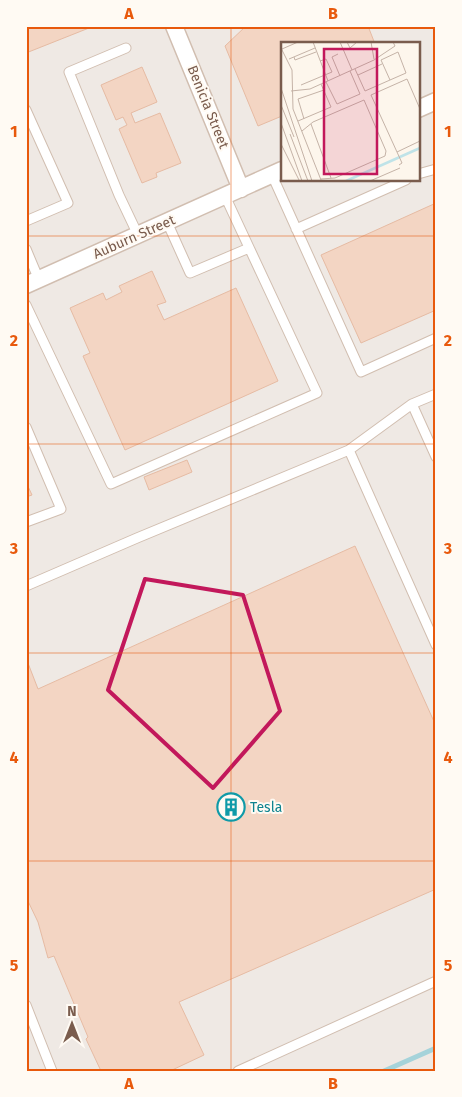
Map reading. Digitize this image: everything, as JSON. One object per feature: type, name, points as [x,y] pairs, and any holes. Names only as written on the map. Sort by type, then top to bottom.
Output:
[{"type":"street","name":"Benicia Street","points":[[174,26],[241,189]]},
{"type":"street","points":[[420,108],[436,101]]},
{"type":"street","name":"Auburn Street","points":[[32,283],[277,172]]},
{"type":"lane","points":[[126,48],[69,72],[119,194],[138,235]]},
{"type":"lane","points":[[26,110],[68,203],[26,221]]},
{"type":"lane","points":[[420,173],[436,169]]},
{"type":"lane","points":[[277,172],[296,229],[361,372],[436,338]]},
{"type":"lane","points":[[296,229],[404,181]]},
{"type":"lane","points":[[26,305],[111,484],[317,393],[225,196]]},
{"type":"lane","points":[[167,222],[190,274],[249,248]]},
{"type":"lane","points":[[26,249],[32,283]]},
{"type":"lane","points":[[26,586],[349,450],[412,404],[436,394]]},
{"type":"lane","points":[[412,404],[436,457]]},
{"type":"lane","points":[[26,427],[61,509],[26,522]]},
{"type":"lane","points":[[349,450],[436,645]]},
{"type":"lane","points":[[238,1071],[436,980]]},
{"type":"lane","points":[[26,1005],[52,1071]]},
{"type":"highlighted area","points":[[145,579],[243,595],[280,711],[213,788],[108,690]]},
{"type":"shaded area","points":[[26,26],[436,26],[436,1071],[26,1071]]},
{"type":"building","points":[[26,26],[94,26],[26,53]]},
{"type":"building","points":[[246,26],[368,26],[374,42],[281,42],[281,116],[258,126],[225,46]]},
{"type":"building","points":[[142,67],[157,102],[131,113],[135,123],[160,113],[181,163],[156,173],[157,177],[142,183],[119,129],[127,125],[123,117],[116,120],[101,85]]},
{"type":"building","points":[[436,203],[436,310],[361,343],[321,255]]},
{"type":"building","points":[[152,271],[166,302],[157,305],[164,320],[236,288],[278,381],[125,450],[83,356],[90,353],[70,308],[103,293],[106,300],[122,292],[119,286]]},
{"type":"building","points":[[187,460],[192,472],[149,490],[144,477]]},
{"type":"building","points":[[26,482],[32,495],[26,497]]},
{"type":"building","name":"Tesla","points":[[355,546],[436,726],[436,889],[179,1002],[204,1055],[170,1071],[101,1071],[86,1039],[88,1037],[54,956],[48,958],[38,922],[26,897],[26,658],[38,689]]},
{"type":"waterway","points":[[384,1071],[436,1048]]},
{"type":"place","name":"Tesla","points":[[231,807]]}]
